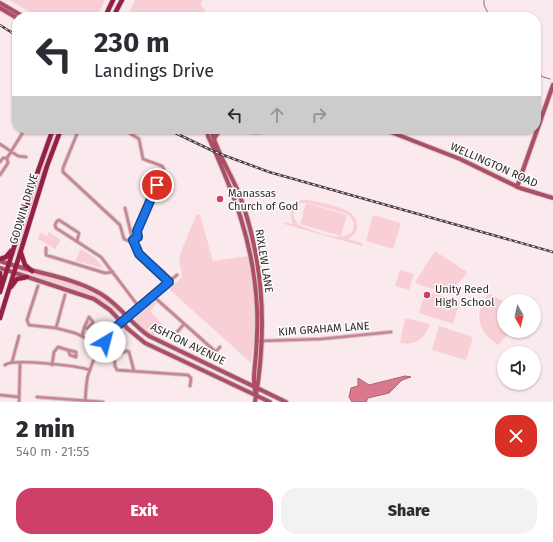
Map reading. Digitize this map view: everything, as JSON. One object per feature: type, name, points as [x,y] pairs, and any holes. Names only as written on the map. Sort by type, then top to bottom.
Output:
[{"type":"main road","points":[[107,12],[113,0]]},
{"type":"main road","points":[[116,12],[122,0]]},
{"type":"main road","points":[[0,3],[15,12]]},
{"type":"main road","points":[[0,8],[12,15]]},
{"type":"main road","points":[[541,119],[553,86]]},
{"type":"main road","name":"GODWIN DRIVE","points":[[0,290],[51,134]]},
{"type":"main road","name":"GODWIN DRIVE","points":[[0,318],[47,166],[59,134]]},
{"type":"main road","name":"RIXLEW LANE","points":[[212,134],[235,183],[251,233],[261,292],[255,402]]},
{"type":"main road","points":[[214,140],[217,134]]},
{"type":"main road","name":"WELLINGTON ROAD","points":[[396,134],[460,159],[517,186],[553,198]]},
{"type":"main road","points":[[517,186],[536,134]]},
{"type":"main road","name":"RIXLEW LANE","points":[[208,136],[230,184],[247,238],[256,296],[259,341]]},
{"type":"main road","points":[[0,260],[6,257],[13,248]]},
{"type":"main road","points":[[21,249],[23,262],[32,271]]},
{"type":"main road","name":"ASHTON AVENUE","points":[[0,260],[95,290],[112,302],[140,330],[155,340],[286,402]]},
{"type":"main road","name":"ASHTON AVENUE","points":[[0,268],[94,299],[110,310],[138,339],[151,347],[270,402]]},
{"type":"main road","points":[[0,273],[0,290]]},
{"type":"main road","points":[[8,292],[17,279],[27,277]]},
{"type":"street","points":[[0,175],[8,163],[7,158],[22,134]]},
{"type":"street","points":[[76,134],[63,168],[63,172],[119,223],[125,240],[133,240],[138,237],[138,229],[164,170],[162,166],[143,159],[139,139],[131,134]]},
{"type":"street","points":[[0,144],[18,156],[26,158]]},
{"type":"street","points":[[0,162],[4,158],[7,158]]},
{"type":"street","points":[[125,208],[133,240],[139,254],[169,282]]},
{"type":"street","points":[[77,241],[79,233],[59,220],[57,221],[56,228],[101,257],[139,307]]},
{"type":"street","points":[[46,248],[46,255],[107,274],[113,272]]},
{"type":"street","points":[[85,401],[90,370],[112,332],[127,317],[177,276]]},
{"type":"street","points":[[38,286],[27,323],[31,326],[56,328],[82,336],[102,347],[114,356],[116,369],[188,375],[191,378],[190,386]]},
{"type":"street","points":[[56,328],[65,295]]},
{"type":"street","points":[[153,296],[216,352]]},
{"type":"street","points":[[82,336],[84,328],[88,317],[93,320],[89,328],[84,328]]},
{"type":"street","points":[[172,338],[184,324]]},
{"type":"street","name":"KIM GRAHAM LANE","points":[[259,341],[321,339],[391,332]]},
{"type":"street","points":[[12,362],[19,336]]},
{"type":"street","points":[[211,357],[220,347]]},
{"type":"street","points":[[52,365],[54,352],[57,348],[68,350]]},
{"type":"street","points":[[114,356],[126,351],[129,352],[134,371]]},
{"type":"street","points":[[5,365],[12,362],[20,362],[80,367],[90,370]]},
{"type":"street","points":[[19,402],[20,362]]},
{"type":"street","points":[[0,395],[19,397]]},
{"type":"street","points":[[37,397],[52,400],[103,402]]},
{"type":"shaded area","points":[[9,0],[105,0],[99,12],[30,12]]},
{"type":"shaded area","points":[[135,0],[202,0],[201,5],[206,12],[129,12]]},
{"type":"shaded area","points":[[53,134],[58,134],[14,262],[23,224]]},
{"type":"shaded area","points":[[307,200],[339,207],[353,215],[357,221],[357,228],[354,235],[348,239],[362,243],[362,246],[284,224],[285,222],[293,224],[291,210],[297,202]],"holes":[[[301,203],[306,203],[300,224],[341,236],[347,215],[307,203],[309,203],[345,213],[350,216],[354,223],[352,231],[348,235],[341,237],[323,234],[301,226],[295,221],[294,211],[298,205]]]},
{"type":"shaded area","points":[[197,214],[200,215],[213,261],[248,256],[254,310],[254,336],[251,363],[169,289],[182,277],[179,257]]},
{"type":"shaded area","points":[[373,215],[401,223],[393,249],[366,241]]},
{"type":"shaded area","points":[[40,232],[47,236],[49,232],[61,240],[55,249],[38,239]]},
{"type":"shaded area","points":[[81,249],[95,258],[104,268],[75,261]]},
{"type":"shaded area","points":[[435,251],[467,272],[457,284],[444,289],[437,289],[422,286],[415,282]]},
{"type":"shaded area","points":[[20,270],[61,280],[93,292],[117,308],[123,317],[104,303],[89,295],[24,275],[18,271]]},
{"type":"shaded area","points":[[400,270],[414,274],[409,290],[395,286]]},
{"type":"shaded area","points":[[426,291],[460,302],[453,324],[419,313]]},
{"type":"shaded area","points":[[489,293],[497,298],[497,338],[504,338],[498,345],[485,334],[482,328],[479,315],[484,300]]},
{"type":"shaded area","points":[[154,301],[157,303],[150,311],[162,324],[153,336],[138,325],[135,318]]},
{"type":"shaded area","points":[[405,318],[430,324],[423,337],[415,342],[406,344],[400,343]]},
{"type":"shaded area","points":[[439,326],[473,337],[466,360],[432,350]]},
{"type":"shaded area","points":[[405,376],[411,377],[402,380],[389,393],[368,398],[366,402],[352,402],[349,397],[351,388],[358,386],[358,378],[369,385]]},
{"type":"waterway","points":[[484,0],[484,5],[488,12]]},
{"type":"waterway","points":[[541,75],[550,79]]},
{"type":"railway","points":[[0,25],[12,33]]},
{"type":"railway","points":[[177,134],[215,152],[269,172],[553,252]]},
{"type":"place","name":"Manassas Church of God","points":[[220,199]]},
{"type":"place","name":"Unity Reed High School","points":[[427,295]]},
{"type":"route","points":[[105,342],[117,326],[169,282],[139,254],[133,240],[138,237],[137,231],[157,185]]}]
